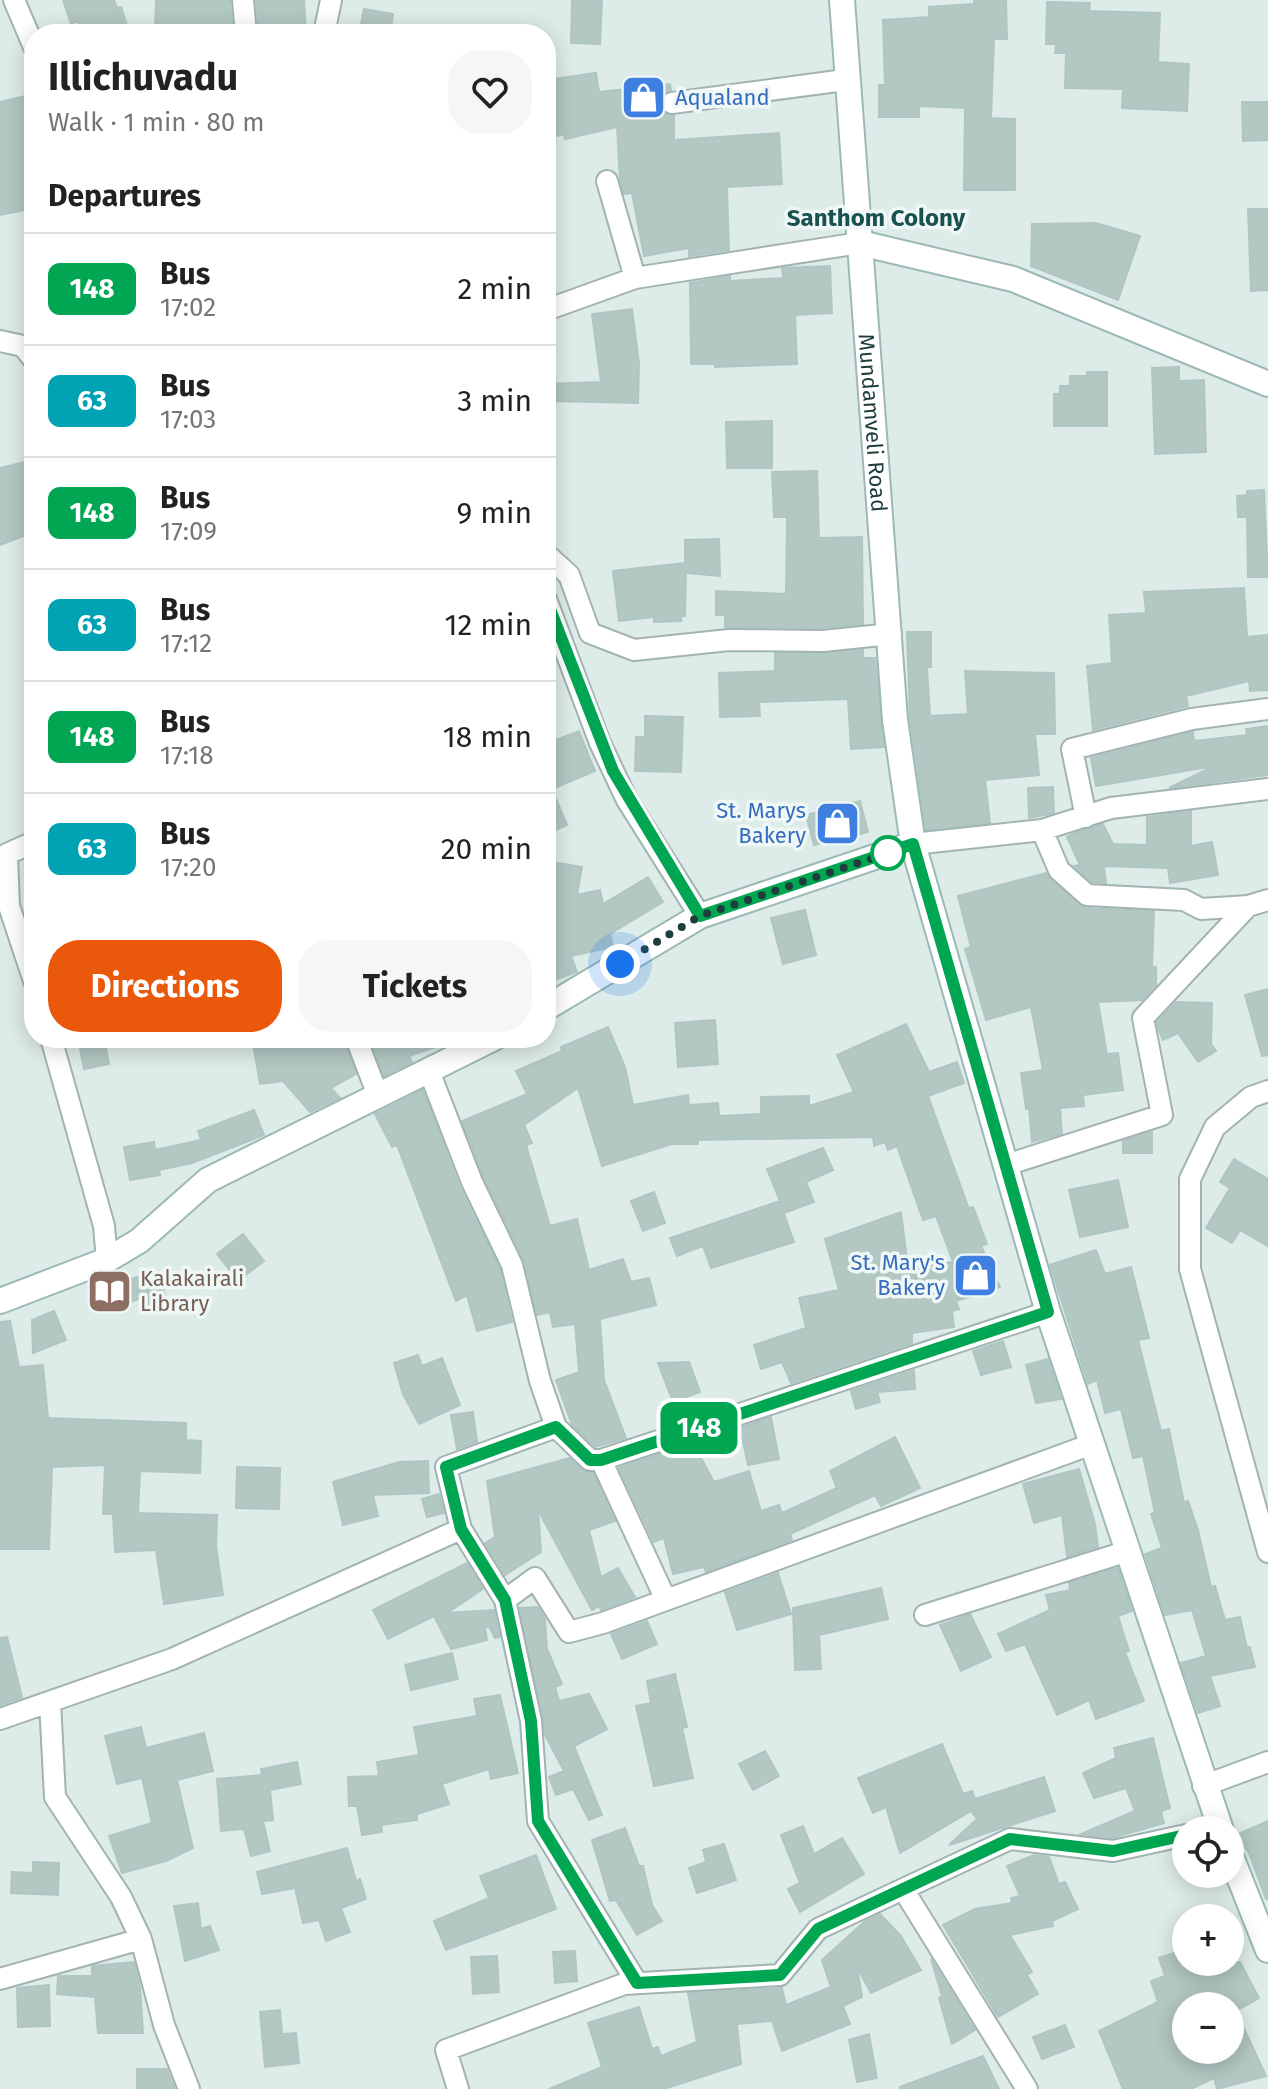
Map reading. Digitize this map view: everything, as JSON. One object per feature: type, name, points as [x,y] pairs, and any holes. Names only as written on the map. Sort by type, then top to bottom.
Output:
[{"type":"main road","name":"Mundamveli Road","points":[[842,0],[845,80],[891,634],[895,720],[913,844],[1048,1312],[1213,1816]]},
{"type":"main road","points":[[860,243],[1013,279],[1268,384]]},
{"type":"main road","points":[[556,1002],[700,916],[913,844]]},
{"type":"main road","points":[[0,1301],[107,1260],[139,1241],[208,1180],[377,1093],[474,1048]]},
{"type":"main road","points":[[1243,1888],[1268,1950]]},
{"type":"street","points":[[14,0],[24,24]]},
{"type":"street","points":[[243,0],[245,24]]},
{"type":"street","points":[[326,24],[331,0]]},
{"type":"street","points":[[672,103],[845,80]]},
{"type":"street","points":[[607,181],[635,278]]},
{"type":"street","points":[[556,306],[635,278],[860,243]]},
{"type":"street","points":[[0,341],[24,347]]},
{"type":"street","points":[[556,563],[569,575],[590,633],[634,650],[729,640],[823,641],[891,634]]},
{"type":"street","points":[[556,625],[627,800],[700,916]]},
{"type":"street","points":[[1086,817],[1072,749],[1192,719],[1268,709]]},
{"type":"street","points":[[913,844],[1042,830],[1111,808],[1268,789]]},
{"type":"street","points":[[1042,830],[1059,870],[1087,895],[1184,900],[1201,909],[1258,903]]},
{"type":"street","points":[[24,846],[7,854],[9,906],[24,951]]},
{"type":"street","points":[[1006,1165],[1162,1115],[1143,1018],[1258,903]]},
{"type":"street","points":[[54,1048],[104,1226],[107,1260]]},
{"type":"street","points":[[360,1048],[377,1093]]},
{"type":"street","points":[[429,1071],[472,1182],[512,1265],[540,1381],[556,1427],[590,1460],[601,1460],[1048,1312]]},
{"type":"street","points":[[1268,1091],[1251,1097],[1215,1127],[1190,1179],[1190,1269],[1268,1552]]},
{"type":"street","points":[[556,1427],[446,1467],[461,1529],[505,1600],[531,1721],[538,1821],[637,1983]]},
{"type":"street","points":[[505,1600],[535,1578],[569,1632],[666,1600],[1092,1444]]},
{"type":"street","points":[[601,1460],[666,1600]]},
{"type":"street","points":[[0,1719],[172,1659],[461,1529]]},
{"type":"street","points":[[925,1615],[1125,1552]]},
{"type":"street","points":[[50,1702],[55,1797],[121,1897],[141,1939],[164,2025],[189,2089]]},
{"type":"street","points":[[1203,1786],[1268,1762]]},
{"type":"street","points":[[458,2089],[446,2050],[624,1984],[780,1975],[818,1929],[1010,1839],[1113,1851],[1172,1838]]},
{"type":"street","points":[[903,1889],[1027,2089]]},
{"type":"street","points":[[0,1979],[141,1939]]},
{"type":"building","points":[[63,0],[114,0],[117,8],[121,7],[127,24],[79,24],[78,21],[71,24]]},
{"type":"building","points":[[156,0],[230,0],[232,24],[155,24]]},
{"type":"building","points":[[256,0],[304,0],[305,24],[258,24]]},
{"type":"building","points":[[572,0],[602,0],[600,44],[571,43]]},
{"type":"building","points":[[974,0],[1006,0],[1007,39],[994,39],[991,118],[1015,119],[1015,190],[964,190],[965,108],[919,106],[919,117],[879,117],[879,85],[885,85],[883,20],[929,17],[929,7],[974,4]]},
{"type":"building","points":[[1047,2],[1090,3],[1089,11],[1160,13],[1158,62],[1189,64],[1187,111],[1122,108],[1123,89],[1065,88],[1066,53],[1055,53],[1056,44],[1046,44]]},
{"type":"building","points":[[364,9],[393,14],[392,24],[361,24]]},
{"type":"building","points":[[596,73],[599,92],[670,84],[671,90],[664,93],[659,104],[662,111],[674,116],[674,140],[779,133],[782,184],[727,187],[729,250],[689,256],[689,248],[644,256],[632,193],[624,194],[620,180],[617,127],[565,139],[564,134],[556,136],[556,79]]},
{"type":"building","points":[[24,96],[24,210],[0,215],[0,102]]},
{"type":"building","points":[[1242,102],[1268,102],[1268,140],[1243,141]]},
{"type":"building","points":[[1248,209],[1268,209],[1268,290],[1251,291]]},
{"type":"building","points":[[1096,223],[1140,236],[1118,300],[1031,266],[1032,224]]},
{"type":"building","points":[[830,266],[832,313],[795,315],[797,364],[715,367],[715,364],[691,364],[690,283],[730,276],[730,281],[783,278],[782,268]]},
{"type":"building","points":[[632,309],[639,364],[638,403],[556,401],[556,384],[601,382],[592,314]]},
{"type":"building","points":[[1179,367],[1179,381],[1204,380],[1206,452],[1155,454],[1152,368]]},
{"type":"building","points":[[1087,372],[1107,372],[1107,426],[1054,426],[1054,394],[1060,394],[1060,386],[1070,386],[1070,376],[1087,376]]},
{"type":"building","points":[[772,421],[772,468],[727,468],[726,422]]},
{"type":"building","points":[[24,462],[24,536],[0,545],[0,468]]},
{"type":"building","points":[[817,471],[819,538],[862,537],[863,624],[822,628],[725,627],[725,615],[716,615],[716,591],[786,594],[787,517],[774,517],[772,472]]},
{"type":"building","points":[[1264,490],[1268,577],[1248,577],[1247,517],[1238,517],[1237,496],[1247,495],[1247,491]]},
{"type":"building","points":[[719,539],[720,576],[686,573],[685,616],[681,616],[681,621],[654,622],[654,617],[619,621],[613,571],[685,563],[685,540]]},
{"type":"building","points":[[1244,588],[1247,637],[1268,635],[1268,690],[1250,691],[1249,681],[1186,696],[1188,706],[1093,730],[1087,666],[1112,663],[1109,615],[1146,613],[1144,592]]},
{"type":"building","points":[[907,632],[931,632],[931,667],[927,667],[930,716],[968,714],[965,671],[1054,673],[1055,734],[1035,734],[1039,775],[985,780],[990,823],[926,830],[910,718]]},
{"type":"building","points":[[863,650],[863,658],[875,658],[884,747],[851,749],[848,699],[759,702],[760,716],[720,717],[719,673],[775,671],[775,653]]},
{"type":"building","points":[[645,716],[683,717],[681,772],[635,771],[636,737],[645,737]]},
{"type":"building","points":[[1268,726],[1268,775],[1169,788],[1214,766],[1096,786],[1091,758],[1193,732],[1194,741],[1247,735],[1246,729]]},
{"type":"building","points":[[579,731],[595,771],[556,787],[556,740]]},
{"type":"building","points":[[1053,787],[1054,813],[1029,818],[1028,788]]},
{"type":"building","points":[[556,799],[567,825],[556,830]]},
{"type":"building","name":"St. Marys Bakery","points":[[860,801],[868,832],[814,845],[806,815]]},
{"type":"building","points":[[1191,811],[1191,846],[1212,842],[1218,875],[1170,883],[1168,868],[1104,866],[1106,883],[1092,882],[1074,866],[1080,865],[1067,837],[1075,833],[1103,824],[1113,844],[1147,845],[1147,817]]},
{"type":"building","points":[[556,863],[582,867],[577,895],[600,890],[603,904],[648,877],[663,902],[610,934],[613,947],[571,956],[577,972],[556,979]]},
{"type":"building","points":[[1046,873],[1085,908],[1154,911],[1152,967],[1156,967],[1156,985],[1142,1000],[1098,1002],[1107,1054],[1118,1053],[1123,1090],[1083,1095],[1084,1106],[1060,1108],[1062,1134],[1032,1142],[1021,1073],[1043,1070],[1031,1007],[986,1020],[965,949],[971,947],[958,896]]},
{"type":"building","points":[[805,910],[816,955],[783,964],[771,918]]},
{"type":"building","points":[[1268,989],[1268,1055],[1262,1056],[1245,995]]},
{"type":"building","points":[[1176,1002],[1212,1003],[1211,1044],[1216,1051],[1198,1062],[1178,1033],[1163,1040],[1159,1031],[1157,1022]]},
{"type":"building","points":[[715,1020],[718,1064],[678,1067],[675,1023]]},
{"type":"building","points":[[906,1024],[929,1072],[957,1062],[964,1083],[928,1096],[969,1209],[973,1207],[987,1244],[981,1246],[1000,1287],[956,1301],[959,1309],[952,1311],[954,1327],[912,1333],[912,1343],[791,1383],[782,1362],[761,1369],[754,1345],[806,1328],[799,1298],[839,1290],[825,1239],[901,1212],[908,1268],[953,1262],[936,1216],[923,1220],[897,1146],[888,1150],[885,1142],[874,1146],[873,1137],[698,1140],[698,1144],[672,1144],[602,1166],[578,1088],[524,1125],[532,1143],[526,1145],[550,1226],[577,1219],[589,1270],[623,1259],[631,1282],[649,1278],[656,1305],[600,1319],[604,1380],[626,1438],[595,1447],[572,1425],[556,1380],[579,1372],[575,1324],[553,1327],[550,1312],[537,1315],[524,1260],[484,1177],[462,1121],[527,1094],[516,1071],[608,1027],[625,1067],[633,1105],[688,1095],[689,1105],[718,1103],[719,1116],[761,1114],[761,1097],[809,1096],[809,1106],[854,1092],[837,1055]]},
{"type":"building","points":[[80,1048],[106,1048],[109,1064],[84,1069]]},
{"type":"building","points":[[254,1048],[347,1048],[356,1074],[331,1088],[340,1098],[310,1112],[283,1081],[260,1084]]},
{"type":"building","points":[[374,1048],[432,1048],[409,1056],[412,1062],[384,1076]]},
{"type":"building","points":[[423,1090],[460,1188],[500,1269],[512,1322],[477,1331],[467,1295],[456,1301],[397,1145],[392,1147],[375,1114]]},
{"type":"building","points":[[254,1110],[264,1135],[192,1163],[159,1170],[160,1175],[130,1180],[124,1147],[154,1142],[155,1150],[201,1140],[198,1131]]},
{"type":"building","points":[[1152,1132],[1152,1153],[1123,1153],[1123,1141]]},
{"type":"building","points":[[823,1148],[833,1170],[806,1182],[814,1202],[784,1213],[780,1202],[794,1242],[711,1268],[703,1246],[677,1256],[670,1238],[780,1201],[767,1169]]},
{"type":"building","points":[[1234,1159],[1268,1179],[1268,1246],[1240,1230],[1232,1243],[1206,1228],[1230,1188],[1220,1182]]},
{"type":"building","points":[[1118,1180],[1128,1227],[1080,1237],[1069,1190]]},
{"type":"building","points":[[654,1192],[665,1223],[643,1231],[631,1201]]},
{"type":"building","points":[[243,1234],[264,1261],[238,1281],[217,1254]]},
{"type":"building","points":[[1096,1250],[1105,1274],[1131,1267],[1149,1338],[1138,1340],[1161,1431],[1169,1429],[1184,1503],[1188,1501],[1198,1530],[1211,1587],[1215,1586],[1225,1620],[1240,1617],[1255,1667],[1210,1676],[1220,1706],[1198,1713],[1181,1663],[1206,1656],[1192,1610],[1165,1615],[1145,1554],[1162,1548],[1151,1514],[1155,1513],[1143,1456],[1133,1458],[1121,1409],[1105,1413],[1097,1380],[1088,1384],[1050,1265]]},
{"type":"building","points":[[159,1271],[168,1309],[147,1312],[144,1298],[128,1302],[123,1281]]},
{"type":"building","points":[[54,1311],[66,1340],[33,1353],[32,1320]]},
{"type":"building","points":[[10,1321],[19,1367],[43,1365],[48,1418],[186,1423],[186,1440],[201,1441],[200,1473],[140,1471],[138,1513],[217,1515],[216,1546],[223,1595],[164,1604],[156,1550],[115,1552],[113,1514],[103,1514],[105,1465],[52,1467],[49,1549],[0,1549],[0,1322]]},
{"type":"building","points":[[1003,1341],[1011,1367],[981,1375],[973,1351]]},
{"type":"building","points":[[418,1355],[422,1366],[442,1358],[460,1405],[419,1424],[403,1394],[394,1363]]},
{"type":"building","points":[[1048,1359],[1061,1399],[1036,1403],[1026,1365]]},
{"type":"building","points":[[689,1362],[700,1392],[673,1402],[658,1363]]},
{"type":"building","points":[[914,1370],[915,1389],[877,1392],[880,1402],[856,1409],[851,1391]]},
{"type":"building","points":[[473,1412],[477,1442],[457,1449],[451,1415]]},
{"type":"building","points":[[771,1417],[779,1459],[748,1465],[740,1428]]},
{"type":"building","points":[[895,1437],[920,1488],[881,1506],[875,1495],[790,1534],[792,1540],[706,1572],[704,1567],[673,1574],[664,1538],[654,1542],[619,1468],[693,1443],[714,1482],[749,1471],[761,1511],[779,1505],[782,1513],[837,1488],[830,1471]]},
{"type":"building","points":[[569,1458],[582,1470],[593,1473],[615,1521],[589,1530],[601,1577],[618,1568],[635,1597],[601,1610],[599,1606],[592,1610],[538,1510],[541,1552],[505,1575],[485,1543],[495,1537],[487,1481]]},
{"type":"building","points":[[428,1461],[429,1493],[373,1495],[378,1516],[343,1525],[333,1482],[399,1462]]},
{"type":"building","points":[[237,1467],[280,1468],[279,1509],[236,1508]]},
{"type":"building","points":[[1079,1469],[1095,1524],[1098,1547],[1067,1557],[1062,1515],[1034,1523],[1023,1484]]},
{"type":"building","points":[[439,1494],[444,1513],[427,1517],[422,1499]]},
{"type":"building","points":[[467,1563],[483,1589],[447,1613],[494,1610],[500,1637],[495,1638],[489,1626],[485,1628],[487,1640],[451,1649],[434,1616],[388,1639],[373,1610]]},
{"type":"building","points":[[1118,1568],[1132,1611],[1118,1616],[1129,1651],[1125,1652],[1144,1701],[1096,1719],[1089,1700],[1057,1715],[1025,1644],[1006,1651],[998,1634],[1050,1610],[1046,1595],[1070,1590],[1069,1583]]},
{"type":"building","points":[[778,1573],[791,1614],[737,1630],[725,1592]]},
{"type":"building","points":[[881,1588],[888,1619],[819,1635],[821,1669],[795,1670],[793,1608]]},
{"type":"building","points":[[538,1607],[545,1619],[547,1649],[562,1684],[555,1687],[559,1701],[589,1694],[607,1729],[574,1746],[602,1815],[589,1820],[573,1789],[556,1795],[549,1777],[564,1771],[545,1735],[520,1608]]},
{"type":"building","points":[[970,1614],[991,1657],[961,1671],[940,1625]]},
{"type":"building","points":[[647,1621],[657,1644],[622,1659],[611,1634]]},
{"type":"building","points":[[7,1637],[22,1697],[0,1705],[0,1638]]},
{"type":"building","points":[[452,1653],[458,1679],[411,1690],[405,1665]]},
{"type":"building","points":[[675,1674],[687,1727],[682,1728],[693,1778],[654,1786],[636,1706],[651,1703],[647,1681]]},
{"type":"building","points":[[500,1695],[518,1773],[491,1779],[489,1769],[442,1784],[449,1804],[417,1814],[417,1820],[381,1825],[382,1832],[362,1835],[357,1806],[349,1806],[348,1777],[379,1776],[377,1762],[419,1755],[414,1727],[477,1716],[474,1699]]},
{"type":"building","points":[[141,1727],[146,1748],[204,1733],[213,1771],[177,1780],[193,1848],[166,1861],[122,1873],[109,1836],[152,1823],[142,1778],[117,1784],[105,1736]]},
{"type":"building","points":[[1153,1738],[1170,1808],[1161,1811],[1164,1823],[1112,1838],[1081,1834],[1135,1811],[1126,1788],[1094,1798],[1083,1773],[1116,1758],[1114,1748]]},
{"type":"building","points":[[942,1744],[963,1794],[972,1791],[975,1799],[1044,1777],[1055,1811],[949,1845],[977,1819],[971,1811],[900,1853],[886,1807],[873,1813],[858,1778]]},
{"type":"building","points":[[765,1751],[779,1776],[753,1790],[739,1764]]},
{"type":"building","points":[[297,1762],[301,1784],[270,1790],[273,1820],[263,1821],[270,1851],[251,1856],[244,1829],[221,1831],[217,1779],[262,1775],[261,1769]]},
{"type":"building","points":[[1268,1821],[1268,1899],[1244,1846],[1244,1832]]},
{"type":"building","points":[[803,1826],[814,1854],[842,1838],[864,1874],[800,1912],[788,1889],[800,1883],[781,1835]]},
{"type":"building","points":[[625,1828],[639,1866],[643,1866],[652,1905],[662,1921],[637,1935],[616,1900],[610,1901],[592,1840]]},
{"type":"building","points":[[724,1844],[736,1880],[697,1893],[689,1868],[706,1862],[703,1850]]},
{"type":"building","points":[[347,1848],[356,1881],[360,1879],[366,1899],[341,1908],[350,1932],[326,1941],[319,1920],[303,1923],[295,1888],[262,1894],[257,1872]]},
{"type":"building","points":[[536,1855],[556,1909],[446,1950],[434,1921],[489,1898],[480,1876]]},
{"type":"building","points":[[1034,1855],[1049,1857],[1059,1884],[1065,1882],[1078,1909],[1052,1921],[1053,1926],[1010,1935],[1032,1972],[1027,1975],[1038,1994],[998,2017],[943,1925],[975,1909],[1012,1903],[1011,1898],[1020,1896],[1007,1866]]},
{"type":"building","points":[[33,1862],[59,1863],[58,1895],[11,1893],[12,1872],[33,1873]]},
{"type":"building","points":[[198,1903],[201,1929],[210,1926],[219,1950],[185,1961],[174,1906]]},
{"type":"building","points":[[880,1914],[901,1936],[921,1970],[871,1993],[857,1967],[862,1997],[843,2006],[850,2024],[782,2051],[772,2021],[737,2024],[741,2064],[664,2089],[549,2089],[602,2067],[588,2023],[639,2007],[652,2049],[658,2047],[661,2056],[697,2042],[688,1993],[782,1988],[786,2005],[831,1987],[822,1960],[865,1921]]},
{"type":"building","points":[[575,1951],[577,1981],[555,1983],[553,1952]]},
{"type":"building","points":[[1172,1954],[1172,1976],[1244,1976],[1244,1970],[1259,1998],[1244,2006],[1244,1992],[1172,1992],[1172,2064],[1244,2064],[1244,2028],[1266,2076],[1217,2089],[1214,2078],[1191,2089],[1123,2089],[1099,2031],[1158,2002],[1151,1981],[1165,1976],[1159,1958]]},
{"type":"building","points":[[497,1956],[499,1992],[473,1994],[471,1957]]},
{"type":"building","points":[[931,1959],[975,2030],[952,2044],[939,1998],[942,1996]]},
{"type":"building","points":[[134,1962],[140,1987],[143,2033],[98,2033],[95,1997],[57,1994],[58,1976],[92,1976],[92,1966]]},
{"type":"building","points":[[49,1985],[50,2026],[18,2027],[17,1988]]},
{"type":"building","points":[[280,2010],[282,2034],[296,2033],[299,2063],[265,2067],[260,2012]]},
{"type":"building","points":[[1065,2025],[1074,2047],[1042,2059],[1033,2037]]},
{"type":"building","points":[[869,2034],[877,2078],[857,2082],[849,2040]]},
{"type":"building","points":[[983,2056],[999,2089],[900,2089],[900,2087]]},
{"type":"building","points":[[137,2069],[167,2069],[175,2089],[137,2089]]},
{"type":"bus line","name":"148","points":[[556,626],[600,743],[627,800],[700,916],[913,844],[1048,1312],[601,1460],[590,1460],[556,1427],[446,1467],[461,1529],[505,1600],[531,1721],[538,1821],[637,1983],[780,1975],[818,1929],[1010,1839],[1113,1851],[1172,1838]]},
{"type":"place","name":"Aqualand","points":[[644,97]]},
{"type":"place","name":"St. Marys Bakery","points":[[837,823]]},
{"type":"place","name":"St. Mary's Bakery","points":[[976,1275]]},
{"type":"place","name":"Kalakairali Library","points":[[109,1291]]},
{"type":"district","name":"Santhom Colony","points":[[876,218]]},
{"type":"route","points":[[620,964],[700,916],[888,853]]}]
